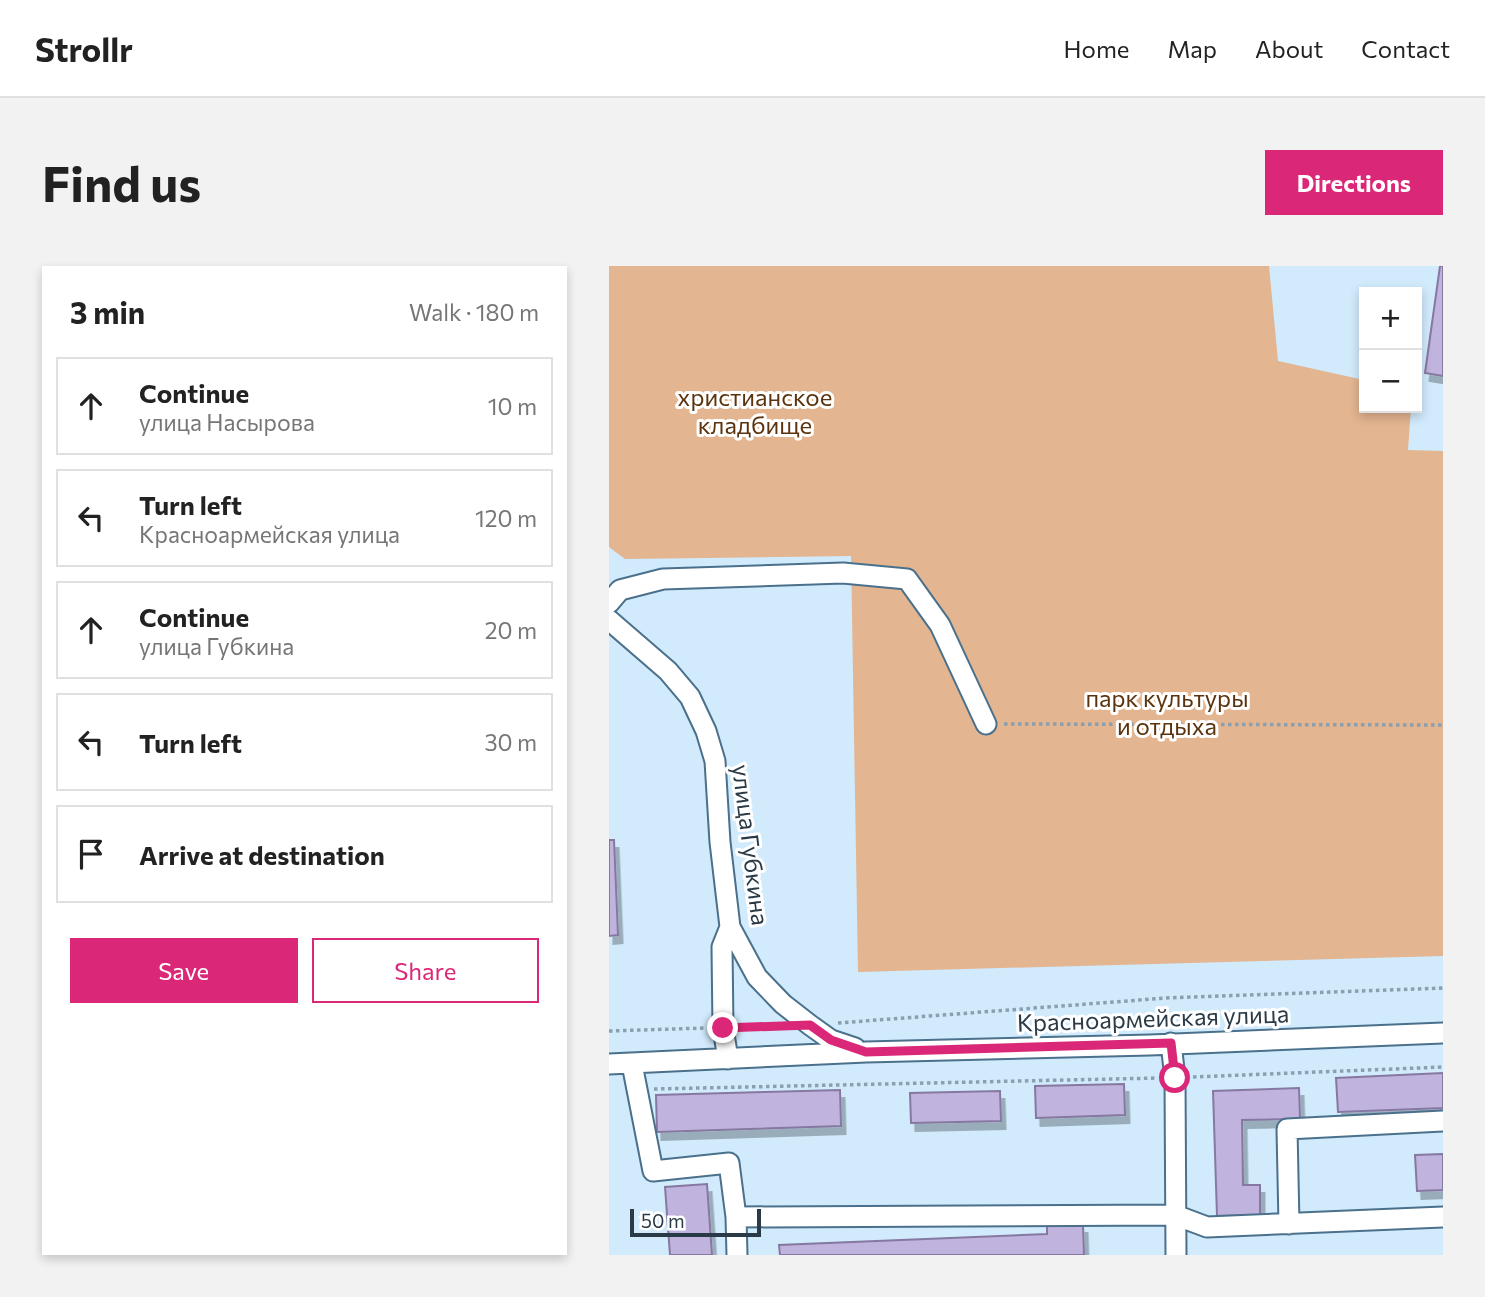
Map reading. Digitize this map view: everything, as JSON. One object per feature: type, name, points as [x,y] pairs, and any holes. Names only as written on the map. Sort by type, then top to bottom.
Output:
[{"type":"street","points":[[609,603],[620,590],[663,579],[843,573],[907,579],[940,625],[986,724]]},
{"type":"street","name":"улица Губкина","points":[[609,620],[667,671],[690,697],[706,731],[715,761],[720,842],[730,928],[757,978],[783,1004],[831,1040],[866,1052]]},
{"type":"street","points":[[728,1059],[723,1028],[722,947],[730,928]]},
{"type":"street","name":"Красноармейская улица","points":[[609,1065],[866,1052],[1443,1032]]},
{"type":"street","points":[[1171,1043],[1175,1078],[1176,1255]]},
{"type":"street","points":[[632,1064],[653,1171],[729,1163],[736,1217],[737,1255]]},
{"type":"street","points":[[1289,1224],[1287,1129],[1443,1121]]},
{"type":"street","points":[[736,1217],[1175,1215],[1207,1227],[1443,1217]]},
{"type":"path","points":[[986,724],[1443,725]]},
{"type":"path","points":[[609,1031],[810,1025],[1166,998],[1443,988]]},
{"type":"path","points":[[636,1090],[1175,1078],[1443,1067]]},
{"type":"green space","name":"парк культуры и отдыха","points":[[609,266],[1269,266],[1278,361],[1359,379],[1359,413],[1411,413],[1408,450],[1443,451],[1443,956],[858,972],[851,556],[625,559],[609,547]]},
{"type":"building","points":[[1440,266],[1443,266],[1443,376],[1425,373]]},
{"type":"building","points":[[609,840],[614,840],[618,935],[609,936]]},
{"type":"building","points":[[1443,1073],[1443,1108],[1338,1112],[1336,1078]]},
{"type":"building","points":[[1124,1084],[1125,1115],[1036,1118],[1035,1086]]},
{"type":"building","points":[[1299,1088],[1300,1119],[1242,1120],[1243,1185],[1260,1185],[1260,1215],[1217,1216],[1213,1091]]},
{"type":"building","points":[[840,1090],[841,1126],[657,1132],[656,1095]]},
{"type":"building","points":[[1000,1091],[1001,1121],[911,1123],[910,1093]]},
{"type":"building","points":[[1443,1154],[1443,1190],[1417,1191],[1415,1155]]},
{"type":"building","points":[[707,1184],[712,1255],[670,1255],[665,1187]]},
{"type":"building","points":[[1083,1225],[1084,1255],[780,1255],[779,1245],[1047,1234],[1047,1226]]},
{"type":"route","points":[[723,1028],[810,1025],[831,1040],[866,1052],[1171,1043],[1175,1078]]},
{"type":"park label","name":"христианское кладбище","points":[[755,412]]}]
